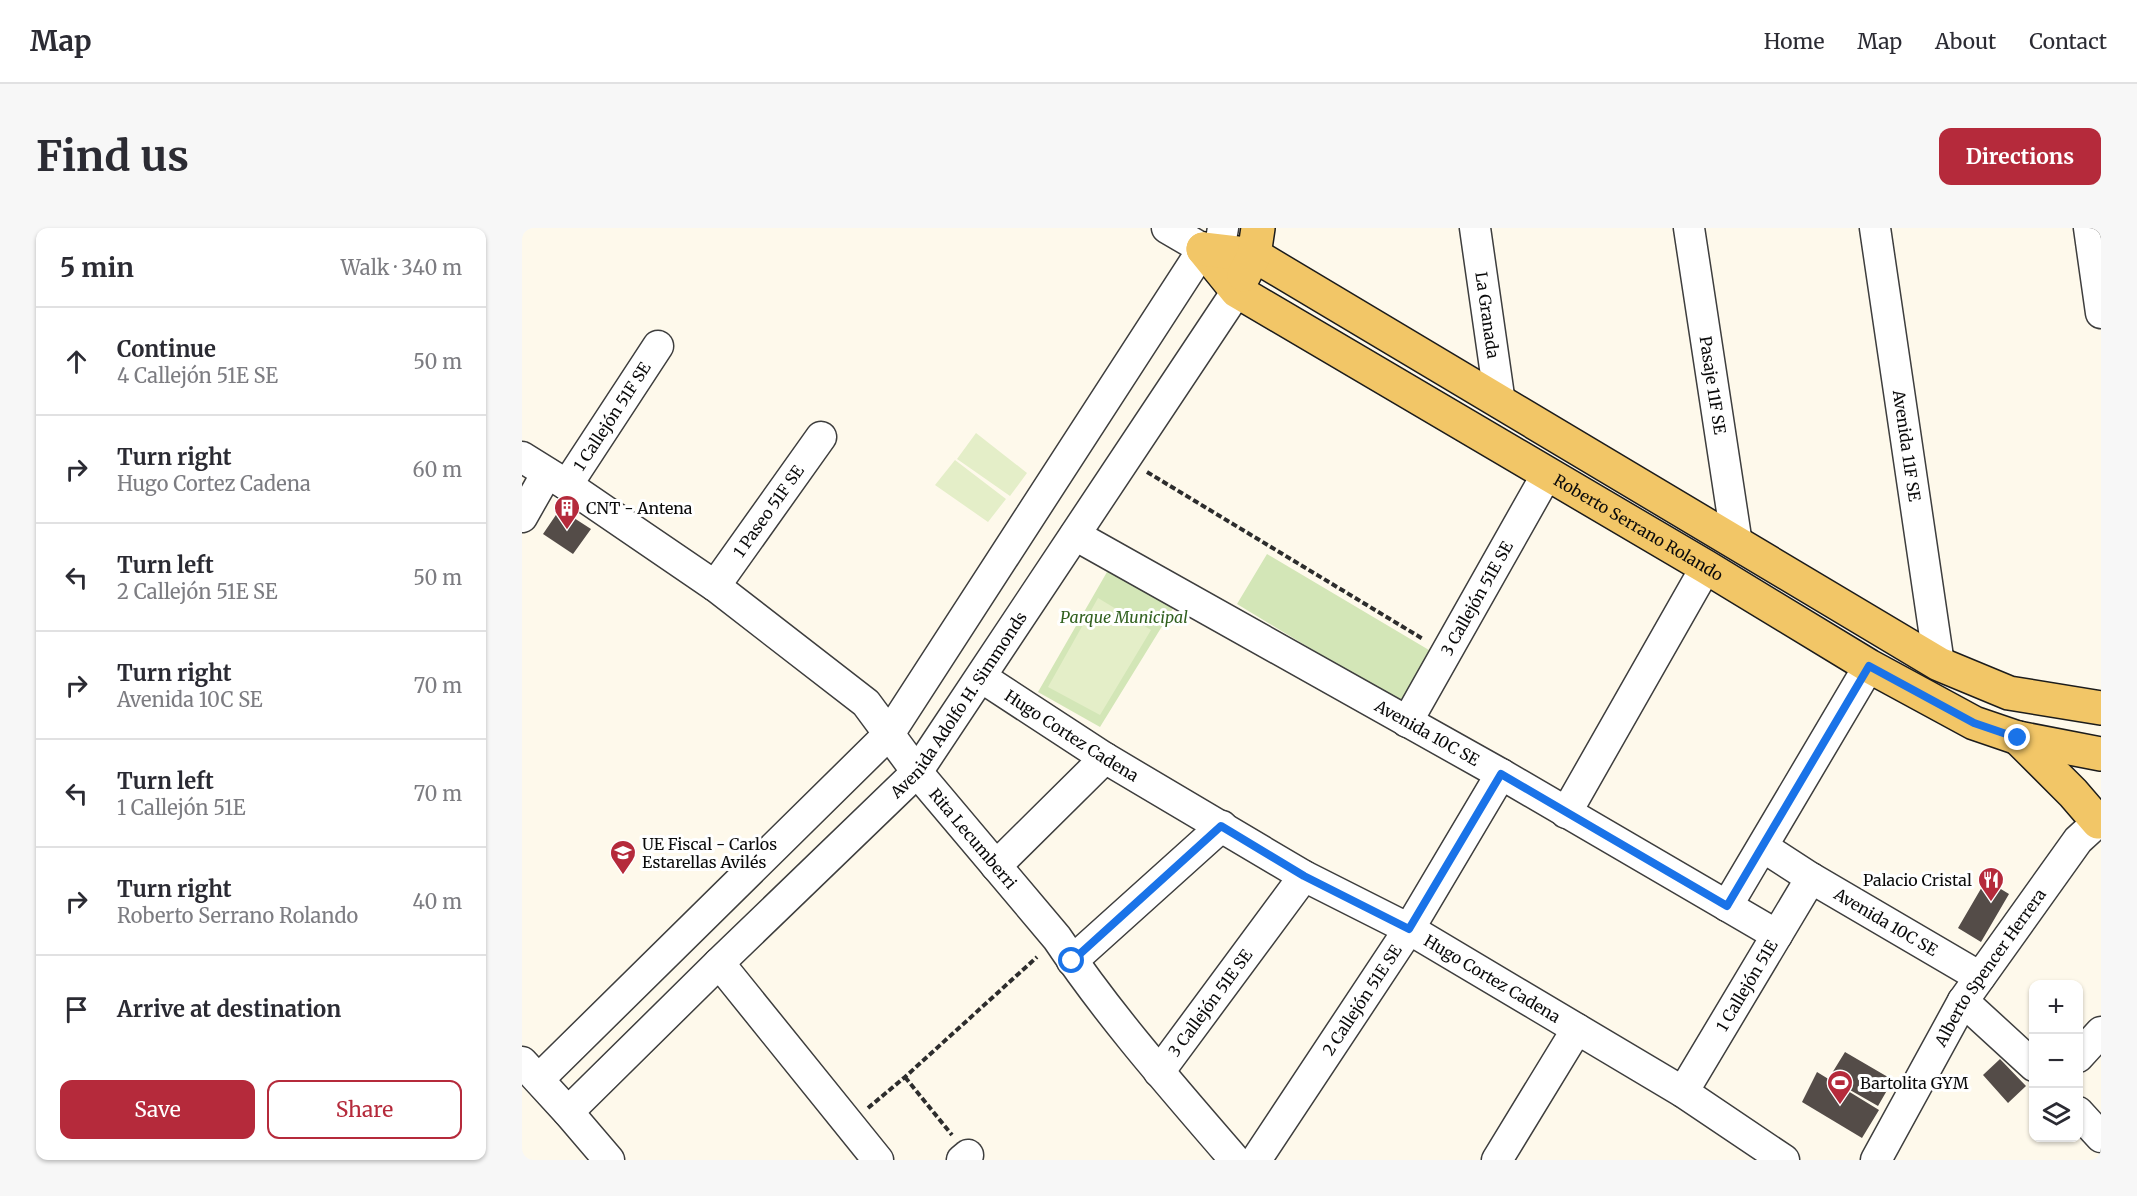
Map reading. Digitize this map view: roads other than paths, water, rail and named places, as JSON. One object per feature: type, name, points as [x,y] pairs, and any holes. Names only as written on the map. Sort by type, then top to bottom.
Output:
[{"type":"main road","name":"Roberto Serrano Rolando","points":[[1234,251],[1500,404],[1939,664],[2008,693],[2101,708]]},
{"type":"main road","name":"Roberto Serrano Rolando","points":[[1234,251],[1547,474],[1869,666],[1974,723],[2018,738],[2101,754]]},
{"type":"main road","points":[[2018,738],[2073,793],[2095,834]]},
{"type":"street","name":"Roberto Serrano Rolando","points":[[1167,228],[1234,251],[1933,670],[2006,700],[2101,720]]},
{"type":"street","name":"La Granada","points":[[1475,228],[1500,404]]},
{"type":"street","name":"Pasaje 11F SE","points":[[1689,228],[1737,544]]},
{"type":"street","name":"Avenida 11F SE","points":[[1875,228],[1939,664]]},
{"type":"street","points":[[2089,228],[2101,313]]},
{"type":"street","name":"Roberto Serrano Rolando","points":[[1234,251],[1853,644],[1979,716],[2026,731],[2101,744]]},
{"type":"street","name":"Avenida Adolfo H. Simmonds","points":[[568,1112],[917,772],[1126,459],[1234,251]]},
{"type":"street","points":[[609,1160],[530,1071],[889,734],[1234,251]]},
{"type":"street","name":"1 Callejón 51F SE","points":[[522,517],[557,479],[658,346]]},
{"type":"street","name":"1 Paseo 51F SE","points":[[715,586],[821,437]]},
{"type":"street","name":"Rita Lecumberri","points":[[522,457],[715,586],[866,703],[917,772],[1064,950],[1159,1072],[1235,1160]]},
{"type":"street","name":"3 Callejón 51E SE","points":[[1407,722],[1547,474]]},
{"type":"street","name":"Avenida 10C SE","points":[[1075,535],[1501,774],[1777,935]]},
{"type":"street","points":[[1566,813],[1706,567]]},
{"type":"street","points":[[1727,906],[1869,666]]},
{"type":"street","name":"Hugo Cortez Cadena","points":[[981,677],[1105,758],[1304,876],[1409,929],[1683,1092],[1784,1160]]},
{"type":"street","points":[[996,866],[1105,758]]},
{"type":"street","name":"2 Callejón 51E SE","points":[[1256,1160],[1409,929],[1501,774]]},
{"type":"street","points":[[1064,950],[1221,826]]},
{"type":"street","name":"Alberto Spencer Herrera","points":[[1876,1160],[1963,1001],[2095,834]]},
{"type":"street","name":"Avenida 10C SE","points":[[1763,847],[1811,878],[1980,977]]},
{"type":"street","name":"3 Callejón 51E SE","points":[[1159,1072],[1304,876]]},
{"type":"street","name":"1 Callejón 51E","points":[[1683,1092],[1811,878]]},
{"type":"street","points":[[719,963],[878,1160]]},
{"type":"street","points":[[1963,1001],[2029,1061]]},
{"type":"street","points":[[1497,1160],[1577,1029]]},
{"type":"street","points":[[2083,1052],[2101,1032]]},
{"type":"street","points":[[2083,1117],[2101,1137]]},
{"type":"place","name":"CNT - Antena","points":[[567,531]]},
{"type":"place","name":"UE Fiscal - Carlos Estarellas Avilés","points":[[623,876]]},
{"type":"place","name":"Palacio Cristal","points":[[1991,903]]},
{"type":"place","name":"Bartolita GYM","points":[[1840,1106]]},
{"type":"park label","name":"Parque Municipal","points":[[1124,617]]}]
